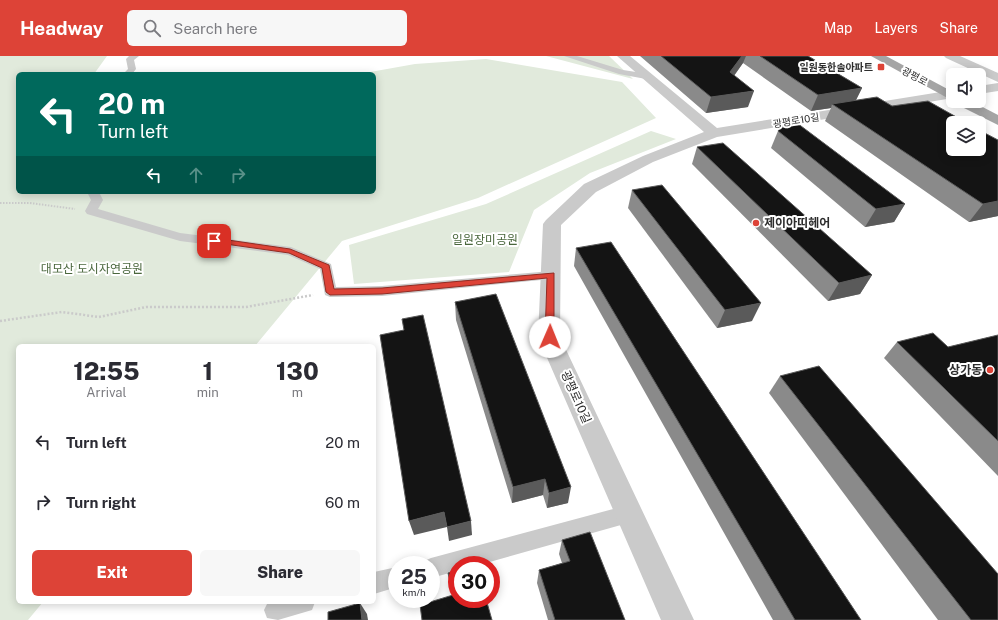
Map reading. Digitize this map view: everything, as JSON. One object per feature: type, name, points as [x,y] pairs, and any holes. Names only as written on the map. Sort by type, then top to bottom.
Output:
[{"type":"main road","name":"광평로","points":[[877,56],[946,93]]},
{"type":"main road","name":"광평로","points":[[975,108],[998,120]]},
{"type":"street","points":[[623,56],[714,133]]},
{"type":"street","points":[[950,56],[998,78]]},
{"type":"street","points":[[986,89],[998,87]]},
{"type":"street","name":"광평로10길","points":[[678,620],[628,514],[550,337],[552,224],[590,188],[648,160],[714,133],[946,98]]},
{"type":"lane","points":[[129,72],[132,69],[130,59],[135,56]]},
{"type":"lane","points":[[568,56],[622,72],[646,76]]},
{"type":"lane","points":[[94,194],[97,200],[91,210],[124,222],[180,237],[290,251],[326,267],[330,292],[382,291],[551,275]]},
{"type":"lane","points":[[440,566],[628,514]]},
{"type":"lane","points":[[376,582],[388,579]]},
{"type":"lane","points":[[275,610],[297,604]]},
{"type":"path","points":[[0,204],[30,203],[91,210]]},
{"type":"path","points":[[0,321],[62,312],[99,317],[146,307],[246,307],[330,292]]},
{"type":"green space","name":"대모산 도시자연공원","points":[[0,56],[107,56],[95,72],[16,72],[16,194],[376,194],[376,72],[370,72],[415,64],[486,59],[622,82],[656,118],[478,198],[342,241],[257,344],[16,344],[16,604],[41,604],[28,620],[0,620]]},
{"type":"green space","points":[[546,56],[609,56],[633,79]]},
{"type":"green space","name":"일원장미공원","points":[[651,131],[676,139],[590,173],[534,210],[509,272],[354,284],[349,245],[486,204]]},
{"type":"building","points":[[661,56],[742,56],[730,72],[754,91],[711,97]]},
{"type":"building","points":[[760,56],[808,56],[862,88],[818,95]]},
{"type":"building","points":[[877,97],[892,106],[928,101],[955,116],[946,116],[946,156],[986,156],[986,134],[998,140],[998,201],[983,204],[832,104]]},
{"type":"building","points":[[789,117],[905,204],[876,209],[778,131]]},
{"type":"building","points":[[723,143],[872,275],[839,283],[697,147]]},
{"type":"building","points":[[662,185],[761,303],[725,310],[632,190]]},
{"type":"building","points":[[611,242],[861,620],[795,620],[576,248]]},
{"type":"building","points":[[496,294],[571,487],[549,493],[545,479],[513,487],[455,302]]},
{"type":"building","points":[[423,315],[471,521],[447,527],[444,512],[409,521],[380,335],[404,330],[402,319]]},
{"type":"building","points":[[933,333],[948,347],[998,335],[998,441],[897,342]]},
{"type":"building","points":[[819,366],[998,574],[998,620],[971,620],[780,376]]},
{"type":"building","points":[[590,532],[625,620],[555,620],[539,570],[570,561],[562,540]]},
{"type":"building","points":[[448,597],[448,608],[489,608],[492,620],[422,620],[420,608],[440,608],[440,599]]},
{"type":"building","points":[[360,604],[362,620],[328,620],[328,612]]},
{"type":"place","name":"일원동한솔아파트","points":[[881,67]]},
{"type":"place","name":"제이아띠헤어","points":[[756,223]]},
{"type":"place","name":"상가동","points":[[990,370]]},
{"type":"route","points":[[214,241],[248,244],[290,251],[326,267],[330,292],[382,291],[551,275],[550,337]]}]
